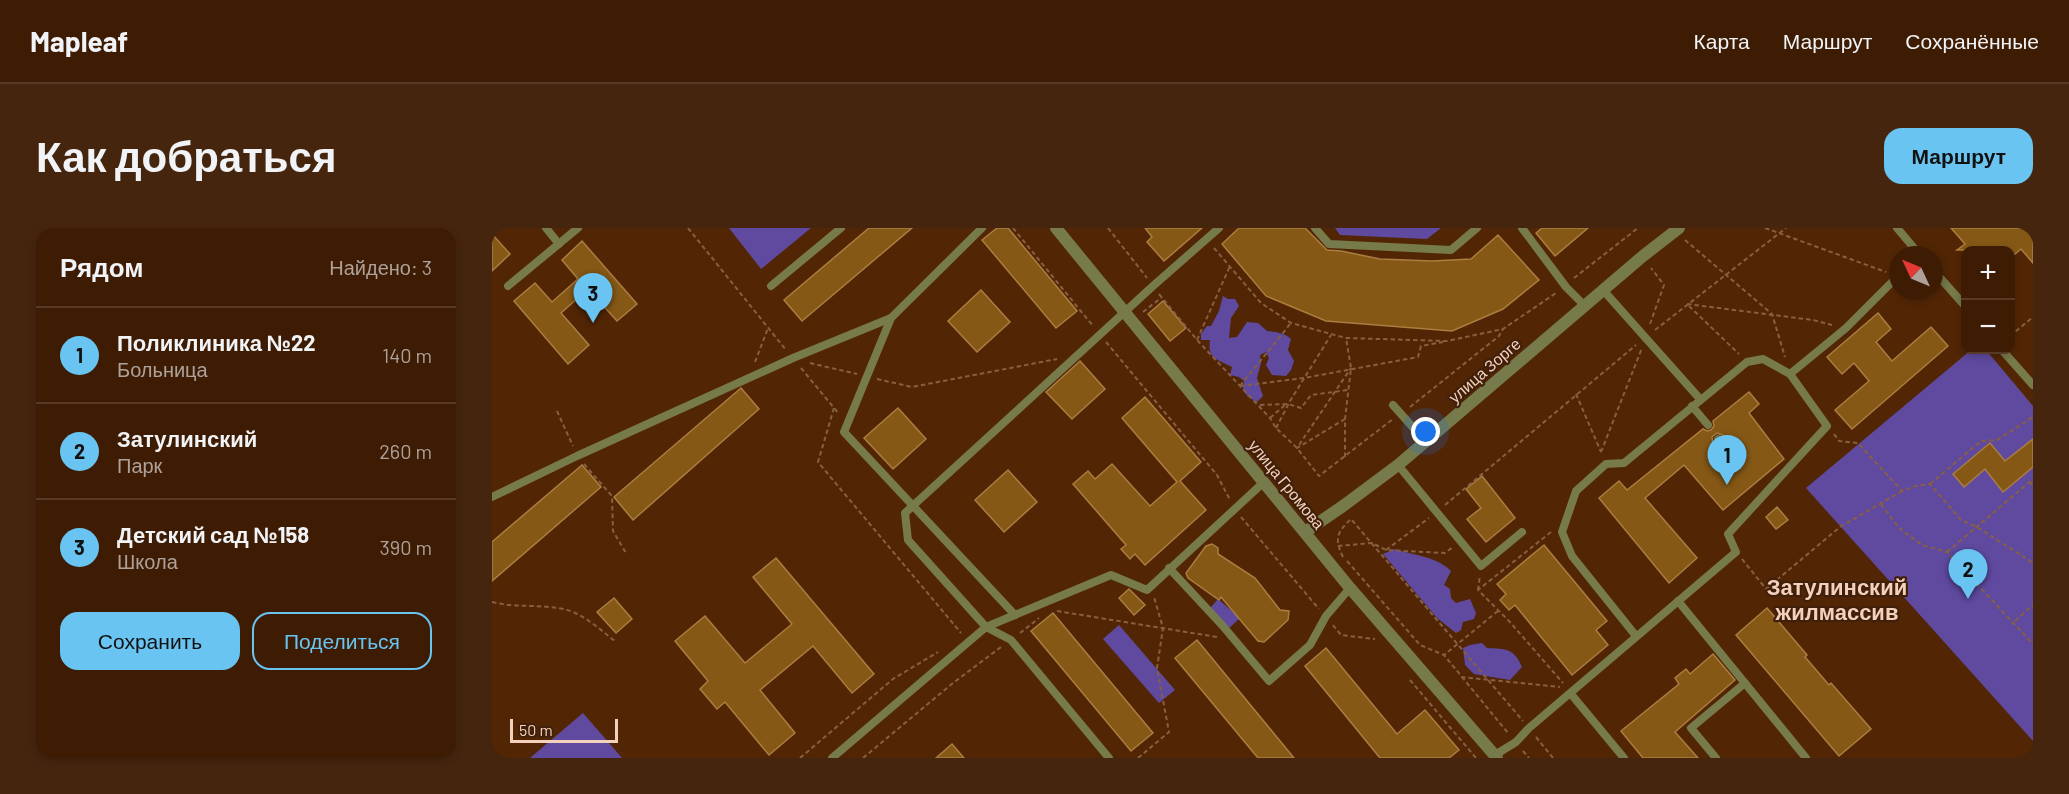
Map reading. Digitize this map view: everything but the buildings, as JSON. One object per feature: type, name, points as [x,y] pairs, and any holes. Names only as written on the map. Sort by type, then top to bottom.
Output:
[{"type":"street","name":"улица Громова","points":[[1056,228],[1350,588],[1496,756]]},
{"type":"street","name":"улица Зорге","points":[[1305,532],[1398,465],[1603,290],[1681,233]]},
{"type":"lane","points":[[546,228],[559,244]]},
{"type":"lane","points":[[508,286],[578,228]]},
{"type":"lane","points":[[771,286],[841,228]]},
{"type":"lane","points":[[492,497],[793,358],[891,318],[982,228]]},
{"type":"lane","points":[[1109,758],[1011,640],[986,627],[908,540],[905,513],[1219,228]]},
{"type":"lane","points":[[1315,228],[1329,244],[1451,250],[1477,228]]},
{"type":"lane","points":[[1522,228],[1566,287],[1585,306]]},
{"type":"lane","points":[[1897,228],[1912,246]]},
{"type":"lane","points":[[1943,282],[1961,303]]},
{"type":"lane","points":[[1790,374],[1846,328],[1889,285]]},
{"type":"lane","points":[[1603,290],[1700,399]]},
{"type":"lane","points":[[891,318],[844,432],[1015,615]]},
{"type":"lane","points":[[2006,354],[2033,385]]},
{"type":"lane","points":[[1496,756],[1516,742],[1529,728],[1736,552],[1728,534],[1827,426],[1790,374],[1762,359],[1747,362],[1624,463],[1606,464],[1576,491],[1562,532],[1572,556],[1636,636]]},
{"type":"lane","points":[[1393,405],[1426,442]]},
{"type":"lane","points":[[1692,406],[1708,425]]},
{"type":"lane","points":[[1718,439],[1726,449]]},
{"type":"lane","points":[[1398,465],[1481,566],[1522,532]]},
{"type":"lane","points":[[832,758],[986,627],[1111,575],[1147,590],[1264,482]]},
{"type":"lane","points":[[1169,568],[1269,681],[1310,645],[1326,616],[1350,588]]},
{"type":"lane","points":[[1678,601],[1806,758]]},
{"type":"lane","points":[[1716,758],[1691,728],[1745,683]]},
{"type":"lane","points":[[1571,694],[1624,758]]},
{"type":"path","points":[[688,228],[847,423]]},
{"type":"path","points":[[1013,228],[1217,475],[1234,509],[1294,582],[1341,635],[1376,639]]},
{"type":"path","points":[[1108,228],[1197,340],[1270,418],[1276,428],[1297,448],[1319,476],[1499,336],[1503,329]]},
{"type":"path","points":[[1240,386],[1304,378],[1418,357],[1421,346],[1503,329],[1566,287],[1579,274],[1638,228]]},
{"type":"path","points":[[1765,228],[1889,273]]},
{"type":"path","points":[[1386,550],[1436,513],[1645,338],[1786,228]]},
{"type":"path","points":[[1681,233],[1772,314],[1790,374]]},
{"type":"path","points":[[1206,239],[1261,303],[1291,323],[1346,338],[1447,341]]},
{"type":"path","points":[[1197,340],[1230,266]]},
{"type":"path","points":[[1601,452],[1664,285],[1649,266]]},
{"type":"path","points":[[1688,305],[1772,314],[1846,328]]},
{"type":"path","points":[[1688,305],[1747,362]]},
{"type":"path","points":[[2015,332],[2033,317]]},
{"type":"path","points":[[1240,386],[1291,323]]},
{"type":"path","points":[[749,378],[768,328]]},
{"type":"path","points":[[1276,428],[1288,403],[1332,334]]},
{"type":"path","points":[[1345,457],[1345,419],[1351,368],[1346,338]]},
{"type":"path","points":[[793,358],[912,387],[1058,359]]},
{"type":"path","points":[[1297,448],[1351,368]]},
{"type":"path","points":[[1259,406],[1288,403],[1301,408],[1311,395],[1348,390]]},
{"type":"path","points":[[1576,394],[1606,464]]},
{"type":"path","points":[[1270,418],[1288,403]]},
{"type":"path","points":[[834,408],[818,462],[968,642]]},
{"type":"path","points":[[557,411],[577,456],[612,496],[613,531],[626,553]]},
{"type":"path","points":[[1736,552],[1766,589],[1840,527],[1902,491],[1930,484],[1981,441],[1997,440],[2033,417]]},
{"type":"path","points":[[1297,448],[1345,419]]},
{"type":"path","points":[[1827,426],[1839,441],[1858,444],[1902,491]]},
{"type":"path","points":[[2032,480],[2033,488]]},
{"type":"path","points":[[1947,552],[2032,480]]},
{"type":"path","points":[[1930,484],[1961,520],[2033,563]]},
{"type":"path","points":[[1880,504],[1899,528],[1922,545],[1947,552],[2033,644]]},
{"type":"path","points":[[1529,758],[1444,655],[1420,645],[1344,557],[1338,546],[1340,530],[1351,519],[1553,758]]},
{"type":"path","points":[[1461,677],[1566,688],[1478,590],[1549,532],[1562,532]]},
{"type":"path","points":[[1338,546],[1372,543],[1386,550],[1445,553],[1460,542]]},
{"type":"path","points":[[1138,758],[1168,732],[1157,668],[1163,628],[1153,593]]},
{"type":"path","points":[[492,602],[504,605],[563,609],[580,615],[615,641]]},
{"type":"path","points":[[2014,622],[2033,605]]},
{"type":"path","points":[[1050,609],[1235,640]]},
{"type":"path","points":[[1444,655],[1498,611]]},
{"type":"path","points":[[863,758],[953,683],[1042,616]]},
{"type":"path","points":[[800,758],[893,679],[944,648]]},
{"type":"path","points":[[1407,676],[1476,758]]},
{"type":"shaded area","points":[[729,228],[811,228],[761,269]]},
{"type":"shaded area","points":[[1335,228],[1441,228],[1427,239],[1340,235]]},
{"type":"shaded area","points":[[1223,296],[1235,299],[1239,306],[1231,318],[1229,338],[1237,337],[1247,322],[1258,323],[1267,331],[1283,334],[1291,339],[1288,350],[1294,361],[1286,376],[1272,375],[1266,365],[1269,358],[1266,352],[1260,355],[1261,363],[1257,378],[1263,396],[1257,402],[1248,397],[1243,390],[1244,381],[1230,375],[1232,367],[1212,355],[1210,340],[1201,340],[1201,334],[1207,326],[1211,326],[1219,311]]},
{"type":"shaded area","points":[[1966,354],[1989,354],[2033,406],[2033,741],[1806,488]]},
{"type":"shaded area","points":[[1395,549],[1432,559],[1451,571],[1444,585],[1450,589],[1451,598],[1456,603],[1470,599],[1476,613],[1474,619],[1463,622],[1461,630],[1456,633],[1437,618],[1383,554]]},
{"type":"shaded area","points":[[1218,599],[1240,618],[1226,631],[1207,612]]},
{"type":"shaded area","points":[[1119,625],[1175,690],[1159,703],[1103,639]]},
{"type":"shaded area","points":[[1482,643],[1487,648],[1509,651],[1516,656],[1522,667],[1510,680],[1474,674],[1465,665],[1463,648]]},
{"type":"shaded area","points":[[583,713],[622,758],[530,758]]},
{"type":"place","name":"Детский сад №158","points":[[593,323]]},
{"type":"place","name":"Поликлиника №22","points":[[1727,485]]},
{"type":"place","name":"Затулинский","points":[[1968,599]]},
{"type":"district","name":"Затулинский жилмассив","points":[[1837,598]]}]
